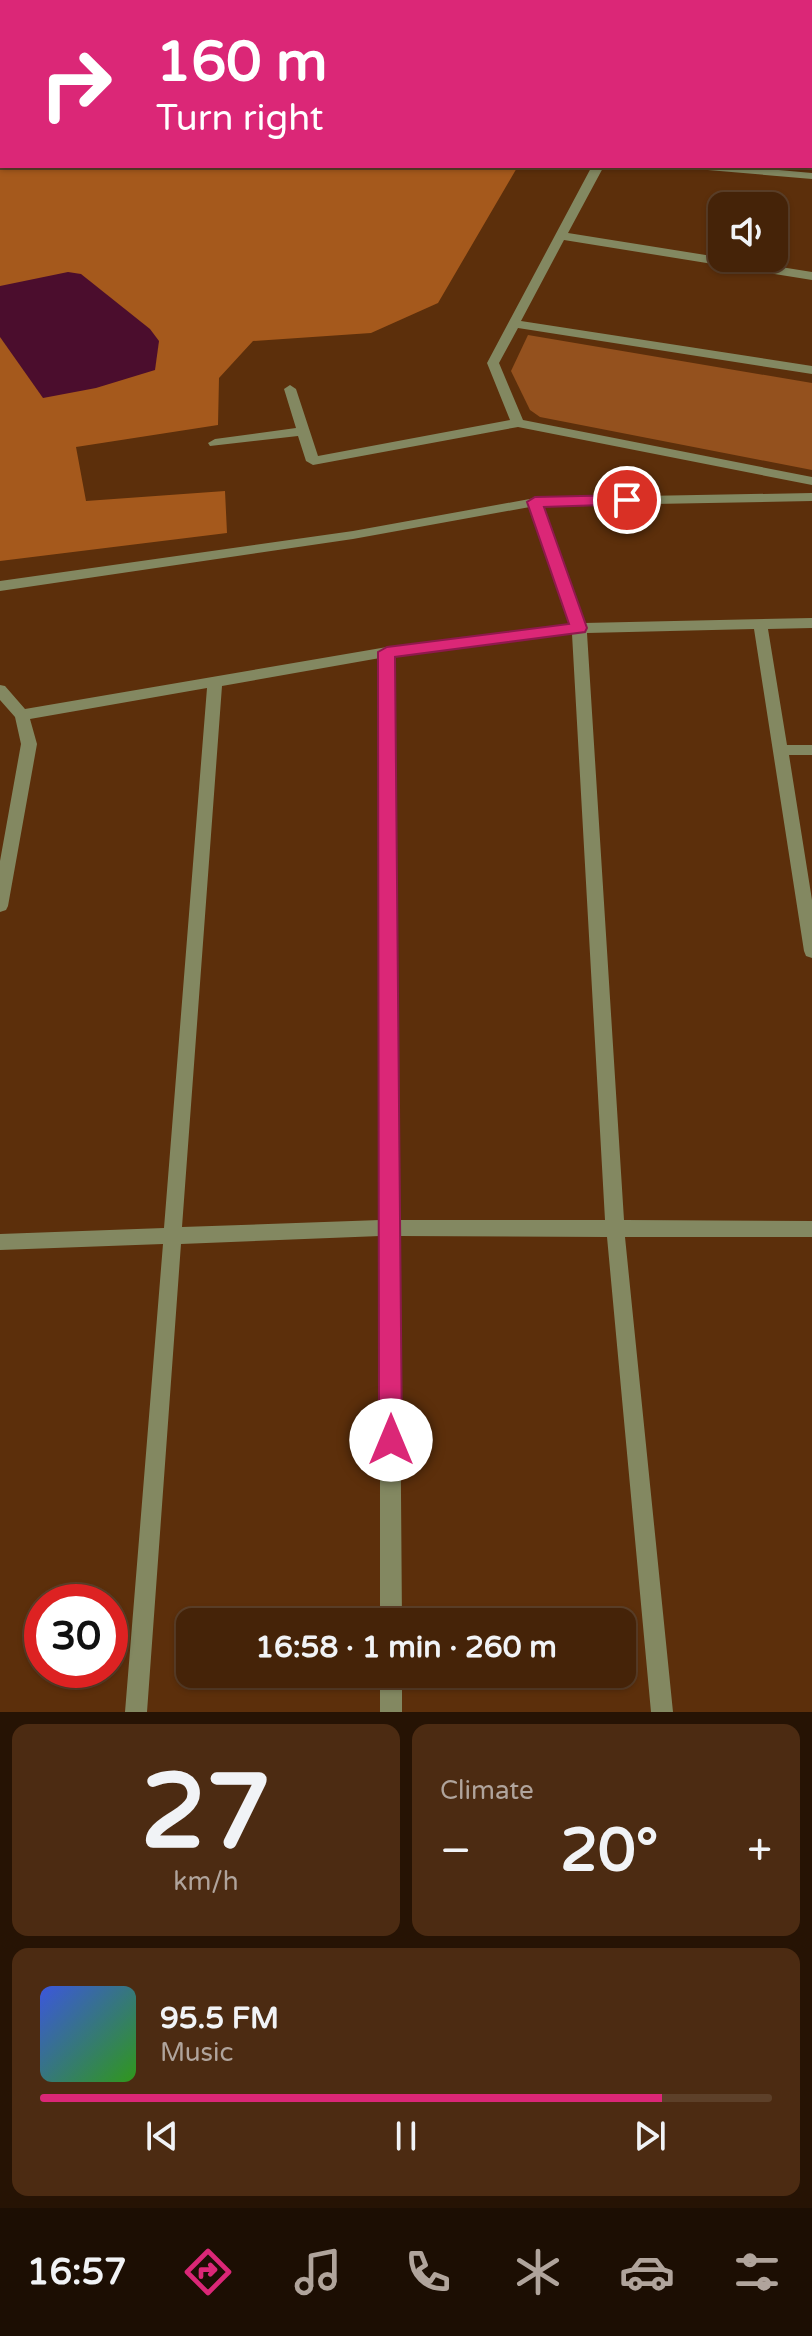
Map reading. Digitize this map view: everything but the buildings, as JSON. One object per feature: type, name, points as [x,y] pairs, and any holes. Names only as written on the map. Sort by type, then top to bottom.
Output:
[{"type":"street","points":[[518,423],[493,363],[597,168]]},
{"type":"street","points":[[719,168],[812,176]]},
{"type":"street","points":[[562,236],[812,276]]},
{"type":"street","points":[[516,324],[812,370]]},
{"type":"street","points":[[290,389],[313,461],[518,423],[812,481]]},
{"type":"street","points":[[215,443],[304,431]]},
{"type":"street","points":[[0,586],[353,535],[535,502],[812,497]]},
{"type":"street","points":[[535,502],[579,628],[615,1227],[662,1712]]},
{"type":"street","points":[[22,715],[387,652],[579,628],[812,623]]},
{"type":"street","points":[[760,624],[806,886],[812,951]]},
{"type":"street","points":[[387,652],[391,1608]]},
{"type":"street","points":[[136,1712],[175,1235],[215,682]]},
{"type":"street","points":[[0,690],[22,715],[29,744],[0,906]]},
{"type":"street","points":[[780,750],[812,750]]},
{"type":"street","points":[[0,1242],[390,1228],[812,1229]]},
{"type":"street","points":[[391,1688],[391,1712]]},
{"type":"shaded area","points":[[0,168],[517,168],[438,303],[371,333],[253,341],[219,378],[218,425],[76,447],[86,501],[225,491],[227,533],[0,561]]},
{"type":"shaded area","points":[[68,272],[81,274],[150,329],[159,341],[155,370],[96,388],[43,398],[0,337],[0,286]]},
{"type":"shaded area","points":[[528,335],[812,383],[812,470],[540,417],[530,410],[511,371]]},
{"type":"route","points":[[391,1440],[387,652],[579,628],[535,502],[627,500]]}]
